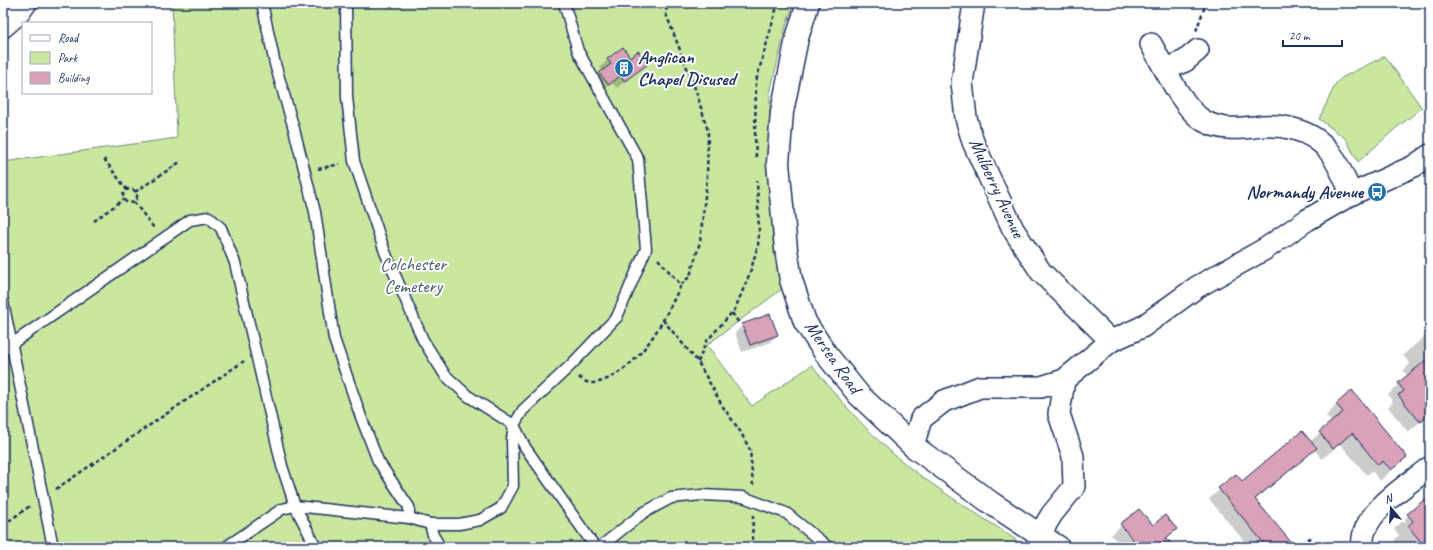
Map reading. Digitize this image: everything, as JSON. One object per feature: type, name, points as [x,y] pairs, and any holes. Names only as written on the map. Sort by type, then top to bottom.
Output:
[{"type":"main road","name":"Mersea Road","points":[[808,3],[797,38],[782,112],[778,163],[782,222],[791,280],[805,322],[826,354],[859,395],[913,446],[991,503],[1058,547]]},
{"type":"street","points":[[3,27],[18,14],[26,3]]},
{"type":"street","name":"Mulberry Avenue","points":[[974,3],[962,83],[966,118],[973,142],[1013,229],[1041,272],[1111,341]]},
{"type":"street","points":[[1151,44],[1183,101],[1203,121],[1228,130],[1268,125],[1284,126],[1303,133],[1329,151],[1352,194]]},
{"type":"street","points":[[1165,69],[1185,61],[1198,50]]},
{"type":"street","points":[[913,446],[921,419],[944,401],[980,387],[1041,387],[1064,380],[1111,341],[1142,327],[1197,287],[1265,249],[1307,220],[1352,194],[1414,166],[1430,155]]},
{"type":"street","points":[[1040,534],[1052,514],[1074,487],[1073,456],[1059,414],[1064,380]]},
{"type":"street","points":[[1363,547],[1364,532],[1371,518],[1380,507],[1430,466]]},
{"type":"lane","points":[[262,3],[275,64],[306,172],[315,212],[334,339],[378,461],[410,507],[409,518]]},
{"type":"lane","points":[[346,3],[347,97],[354,161],[385,252],[422,340],[445,376],[468,396],[514,425],[525,447],[595,547]]},
{"type":"lane","points":[[226,547],[282,509],[295,506],[409,518],[430,524],[459,524],[480,520],[501,508],[513,486],[512,439],[514,425],[523,410],[570,366],[617,317],[646,249],[638,159],[578,51],[564,3]]},
{"type":"lane","points":[[3,350],[190,220],[209,216],[220,228],[235,263],[282,466],[295,506],[316,547]]},
{"type":"lane","points":[[3,302],[53,547]]},
{"type":"lane","points":[[600,547],[643,513],[671,498],[702,495],[743,497],[786,513],[828,547]]},
{"type":"lane","points":[[430,524],[433,535],[440,547]]},
{"type":"path","points":[[570,366],[584,382],[596,383],[615,375],[634,360],[663,320],[681,285],[690,276],[700,242],[707,178],[708,131],[696,91],[666,14],[667,3]]},
{"type":"path","points":[[757,164],[755,136],[756,81],[778,3]]},
{"type":"path","points":[[1198,50],[1193,38],[1206,3]]},
{"type":"path","points":[[104,159],[127,190],[132,190],[135,192]]},
{"type":"path","points":[[306,172],[354,161]]},
{"type":"path","points":[[135,192],[180,162]]},
{"type":"path","points":[[698,362],[706,342],[732,313],[744,291],[758,245],[759,215],[757,178]]},
{"type":"path","points":[[127,190],[124,193],[124,199],[128,203],[134,202]]},
{"type":"path","points":[[134,202],[137,196],[135,192]]},
{"type":"path","points":[[94,220],[124,199]]},
{"type":"path","points":[[134,202],[161,240]]},
{"type":"path","points":[[646,249],[664,265],[681,285]]},
{"type":"path","points":[[732,313],[739,323]]},
{"type":"path","points":[[663,320],[698,362],[723,407],[740,431],[750,450],[754,501],[752,547]]},
{"type":"path","points":[[3,525],[255,353]]},
{"type":"path","points":[[1296,547],[1310,538],[1318,547]]},
{"type":"green space","name":"Colchester Cemetery","points":[[172,3],[794,3],[786,26],[770,93],[770,161],[775,242],[782,289],[707,345],[752,406],[812,365],[864,426],[893,454],[937,488],[1026,547],[3,547],[3,162],[177,138]]},
{"type":"green space","points":[[1385,56],[1422,108],[1395,129],[1358,162],[1346,139],[1319,119],[1336,83],[1343,77]]},
{"type":"building","name":"Anglican Chapel Disused","points":[[623,47],[630,57],[638,51],[648,64],[625,81],[620,76],[609,85],[599,73],[611,64],[607,59]]},
{"type":"building","points":[[770,314],[778,335],[750,345],[742,324]]},
{"type":"building","points":[[1430,357],[1430,413],[1420,422],[1398,395],[1404,391],[1398,383]]},
{"type":"building","points":[[1352,390],[1407,457],[1391,470],[1383,461],[1378,465],[1352,433],[1333,449],[1319,432],[1343,412],[1336,404]]},
{"type":"building","points":[[1302,431],[1317,448],[1255,499],[1295,547],[1267,547],[1218,488],[1236,474],[1242,481]]},
{"type":"building","points":[[1430,495],[1430,547],[1425,547],[1408,526],[1413,521],[1407,514]]},
{"type":"building","points":[[1139,509],[1153,525],[1165,515],[1177,529],[1166,538],[1174,547],[1139,547],[1120,524]]},
{"type":"place","name":"Anglican Chapel Disused","points":[[624,68]]},
{"type":"place","name":"Normandy Avenue","points":[[1377,192]]}]
